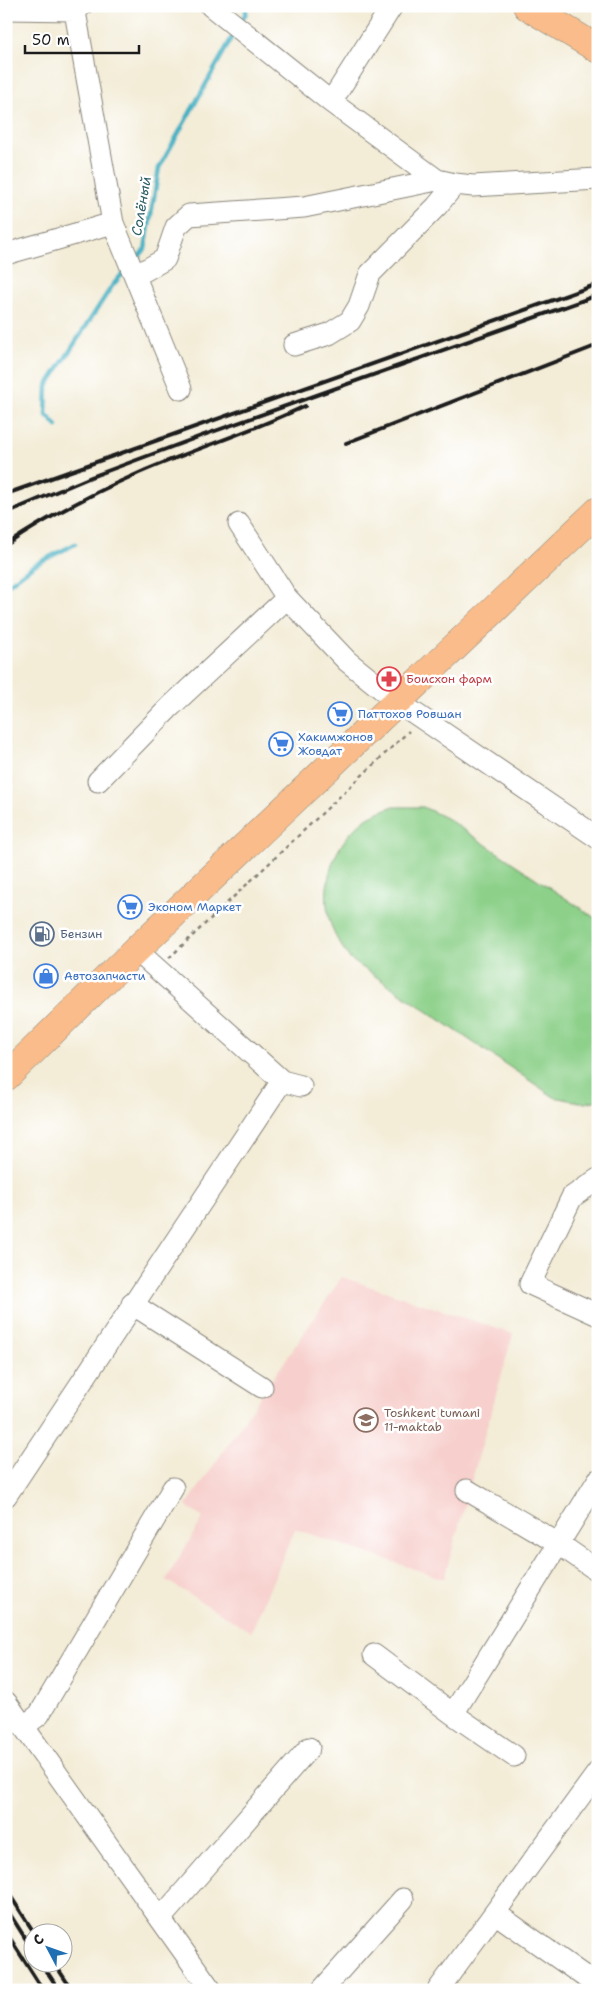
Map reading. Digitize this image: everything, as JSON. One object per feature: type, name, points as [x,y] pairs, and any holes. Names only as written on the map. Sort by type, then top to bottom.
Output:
[{"type":"main road","points":[[527,6],[598,49]]},
{"type":"main road","points":[[553,6],[598,32]]},
{"type":"main road","points":[[6,1077],[136,950],[598,511]]},
{"type":"street","points":[[331,102],[392,6]]},
{"type":"street","points":[[6,9],[76,8],[116,230],[181,389]]},
{"type":"street","points":[[214,8],[331,102],[446,182]]},
{"type":"street","points":[[134,273],[165,259],[176,227],[189,214],[304,207],[446,182],[474,186],[598,179]]},
{"type":"street","points":[[294,345],[329,334],[350,321],[359,306],[370,274],[437,206],[446,182]]},
{"type":"street","points":[[6,254],[116,230]]},
{"type":"street","points":[[239,524],[287,598],[348,661],[398,702],[598,838]]},
{"type":"street","points":[[98,781],[170,707],[287,598]]},
{"type":"street","points":[[6,1496],[132,1304],[292,1084],[136,950]]},
{"type":"street","points":[[598,1178],[572,1197],[530,1284],[598,1315]]},
{"type":"street","points":[[132,1304],[262,1387]]},
{"type":"street","points":[[453,1714],[598,1480]]},
{"type":"street","points":[[24,1726],[39,1715],[174,1488]]},
{"type":"street","points":[[467,1490],[559,1544],[598,1571]]},
{"type":"street","points":[[374,1655],[453,1714],[514,1756]]},
{"type":"street","points":[[6,1702],[211,1990]]},
{"type":"street","points":[[161,1918],[309,1748]]},
{"type":"street","points":[[438,1990],[598,1772]]},
{"type":"street","points":[[322,1990],[403,1899]]},
{"type":"street","points":[[495,1913],[598,1986]]},
{"type":"path","points":[[157,969],[422,718]]},
{"type":"shaded area","name":"Toshkent tumani 11-maktab","points":[[342,1277],[513,1334],[444,1579],[295,1529],[251,1632],[166,1580],[203,1518],[186,1506]]},
{"type":"green space","points":[[391,807],[423,807],[446,818],[598,920],[598,1100],[585,1103],[554,1097],[350,959],[334,933],[329,918],[327,887],[330,872],[342,844],[352,832],[369,816]]},
{"type":"waterway","name":"Солёный","points":[[240,23],[246,13],[246,6]]},
{"type":"waterway","name":"Солёный","points":[[136,260],[145,249],[159,168],[235,32]]},
{"type":"waterway","name":"Солёный","points":[[57,426],[46,414],[47,386],[112,286],[125,271]]},
{"type":"waterway","name":"Солёный","points":[[6,586],[34,565],[75,544]]},
{"type":"railway","points":[[6,494],[598,284]]},
{"type":"railway","points":[[6,513],[91,477],[201,436],[598,295]]},
{"type":"railway","points":[[346,443],[598,345]]},
{"type":"railway","points":[[6,545],[54,515],[122,481],[305,406]]},
{"type":"railway","points":[[6,1889],[29,1924]]},
{"type":"railway","points":[[6,1908],[22,1933]]},
{"type":"railway","points":[[6,1932],[43,1990]]},
{"type":"railway","points":[[49,1974],[59,1990]]},
{"type":"railway","points":[[62,1974],[72,1990]]},
{"type":"place","name":"Боисхон фарм","points":[[389,679]]},
{"type":"place","name":"Паттохов Ровшан","points":[[340,714]]},
{"type":"place","name":"Хакимжонов Жовдат","points":[[281,744]]},
{"type":"place","name":"Эконом Маркет","points":[[130,907]]},
{"type":"place","name":"Бензин","points":[[42,934]]},
{"type":"place","name":"Автозапчасти","points":[[46,976]]},
{"type":"place","name":"Toshkent tumani 11-maktab","points":[[366,1420]]}]
